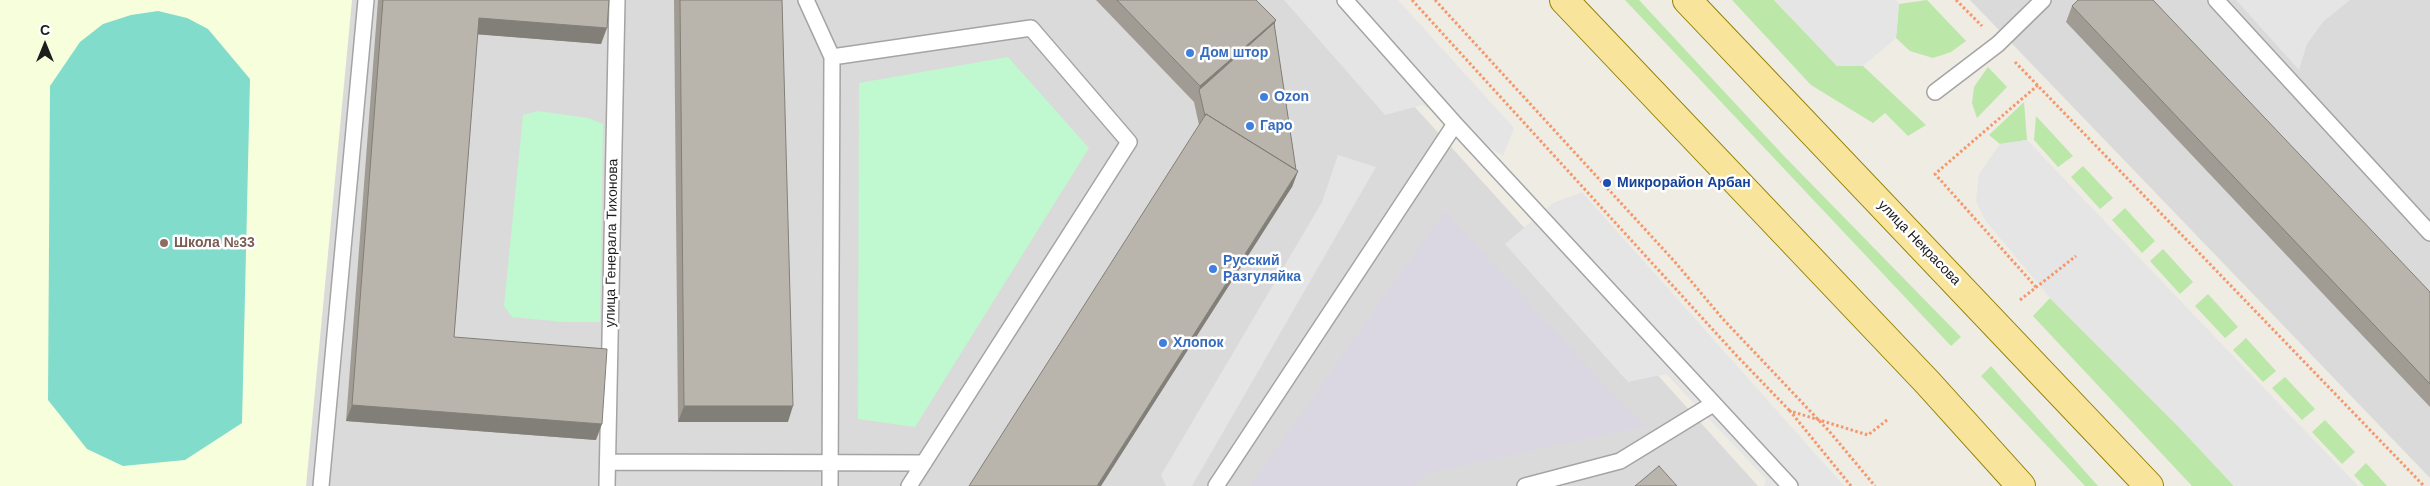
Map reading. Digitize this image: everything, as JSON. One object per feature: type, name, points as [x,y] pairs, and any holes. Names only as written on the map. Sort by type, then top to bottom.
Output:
[{"type":"main road","points":[[1564,0],[1921,376],[2022,486]]},
{"type":"main road","name":"улица Некрасова","points":[[1687,0],[2149,486]]},
{"type":"lane","points":[[321,486],[366,0]]},
{"type":"lane","name":"улица Генерала Тихонова","points":[[607,486],[617,0]]},
{"type":"lane","points":[[806,0],[832,57],[830,486]]},
{"type":"lane","points":[[1345,0],[1455,124],[1790,486]]},
{"type":"lane","points":[[1935,92],[1998,44],[2043,0]]},
{"type":"lane","points":[[2216,0],[2430,234]]},
{"type":"lane","points":[[832,57],[1031,28],[1130,142],[909,486]]},
{"type":"lane","points":[[1216,486],[1455,124]]},
{"type":"lane","points":[[1525,486],[1620,461],[1713,404]]},
{"type":"lane","points":[[608,462],[924,463]]},
{"type":"path","points":[[1412,0],[1736,356],[1790,411],[1851,486]]},
{"type":"path","points":[[1435,0],[1675,262],[1722,318],[1819,420],[1875,486]]},
{"type":"path","points":[[1956,0],[2424,486]]},
{"type":"path","points":[[2036,287],[1935,174],[2038,85]]},
{"type":"path","points":[[2020,300],[2076,256]]},
{"type":"path","points":[[1790,411],[1868,435],[1887,420]]},
{"type":"shaded area","points":[[0,0],[1318,0],[1758,486],[0,486]]},
{"type":"shaded area","name":"Школа №33","points":[[0,0],[352,0],[306,486],[0,486]]},
{"type":"shaded area","points":[[1284,0],[1398,0],[1514,128],[1503,156],[1422,105],[1385,115]]},
{"type":"shaded area","points":[[1775,0],[1896,0],[1899,4],[1896,38],[1863,66],[1837,66]]},
{"type":"shaded area","points":[[1970,0],[2430,0],[2430,478]]},
{"type":"shaded area","points":[[2236,0],[2350,0],[2323,22],[2307,44],[2299,70]]},
{"type":"shaded area","points":[[158,11],[187,18],[208,29],[250,79],[242,423],[185,460],[123,466],[87,449],[48,400],[50,86],[80,42],[103,24],[131,15]]},
{"type":"shaded area","points":[[1008,57],[1089,148],[915,427],[858,419],[859,83]]},
{"type":"shaded area","points":[[538,111],[588,118],[603,124],[600,322],[564,322],[512,317],[504,306],[523,115]]},
{"type":"shaded area","points":[[2027,140],[2358,486],[2234,486],[2179,427],[2050,298],[1985,220],[1976,201],[1979,174],[2000,144]]},
{"type":"shaded area","points":[[1338,155],[1376,167],[1192,486],[1166,486],[1161,475],[1322,202]]},
{"type":"shaded area","points":[[1582,192],[1844,486],[1764,486],[1766,479],[1666,374],[1628,382],[1505,244],[1553,203]]},
{"type":"shaded area","points":[[1445,211],[1619,401],[1646,426],[1428,473],[1414,486],[1250,486]]},
{"type":"green space","points":[[1625,0],[1639,0],[1784,156],[1961,337],[1951,346]]},
{"type":"green space","points":[[1732,0],[1774,0],[1837,66],[1863,66],[1926,125],[1908,136],[1885,113],[1873,123],[1811,85]]},
{"type":"green space","points":[[1927,0],[1966,41],[1951,52],[1933,58],[1910,51],[1896,38],[1899,4]]},
{"type":"green space","points":[[1988,67],[2007,87],[1977,118],[1972,103],[1974,87]]},
{"type":"green space","points":[[2024,102],[2027,140],[2000,144],[1989,135]]},
{"type":"green space","points":[[2036,116],[2073,156],[2058,167],[2034,140]]},
{"type":"green space","points":[[2083,166],[2113,198],[2100,209],[2071,177]]},
{"type":"green space","points":[[2125,208],[2155,241],[2142,253],[2112,220]]},
{"type":"green space","points":[[2163,249],[2193,282],[2180,294],[2150,261]]},
{"type":"green space","points":[[2208,294],[2238,327],[2225,338],[2195,306]]},
{"type":"green space","points":[[2050,298],[2179,427],[2234,486],[2192,486],[2033,316]]},
{"type":"green space","points":[[2246,338],[2276,371],[2263,382],[2233,350]]},
{"type":"green space","points":[[1991,366],[2098,486],[2085,486],[1981,376]]},
{"type":"green space","points":[[2285,377],[2315,409],[2302,420],[2272,388]]},
{"type":"green space","points":[[2325,420],[2355,452],[2342,464],[2312,432]]},
{"type":"green space","points":[[2366,463],[2387,486],[2364,486],[2354,475]]},
{"type":"building","points":[[383,0],[609,0],[607,28],[479,18],[454,337],[607,349],[602,424],[352,405]]},
{"type":"building","points":[[680,0],[782,0],[793,406],[684,406]]},
{"type":"building","points":[[1117,0],[1256,0],[1276,20],[1200,86]]},
{"type":"building","points":[[2078,0],[2153,0],[2430,292],[2430,384],[2072,6]]},
{"type":"building","points":[[1274,23],[1296,170],[1206,114],[1205,116],[1199,90]]},
{"type":"building","points":[[1206,114],[1298,171],[1097,486],[969,486]]},
{"type":"building","points":[[1659,466],[1677,486],[1635,486]]},
{"type":"place","name":"Дом штор","points":[[1190,53]]},
{"type":"place","name":"Ozon","points":[[1264,97]]},
{"type":"place","name":"Гаро","points":[[1250,126]]},
{"type":"place","name":"Микрорайон Арбан","points":[[1607,183]]},
{"type":"place","name":"Школа №33","points":[[164,243]]},
{"type":"place","name":"Русский Разгуляйка","points":[[1213,269]]},
{"type":"place","name":"Хлопок","points":[[1163,343]]}]
